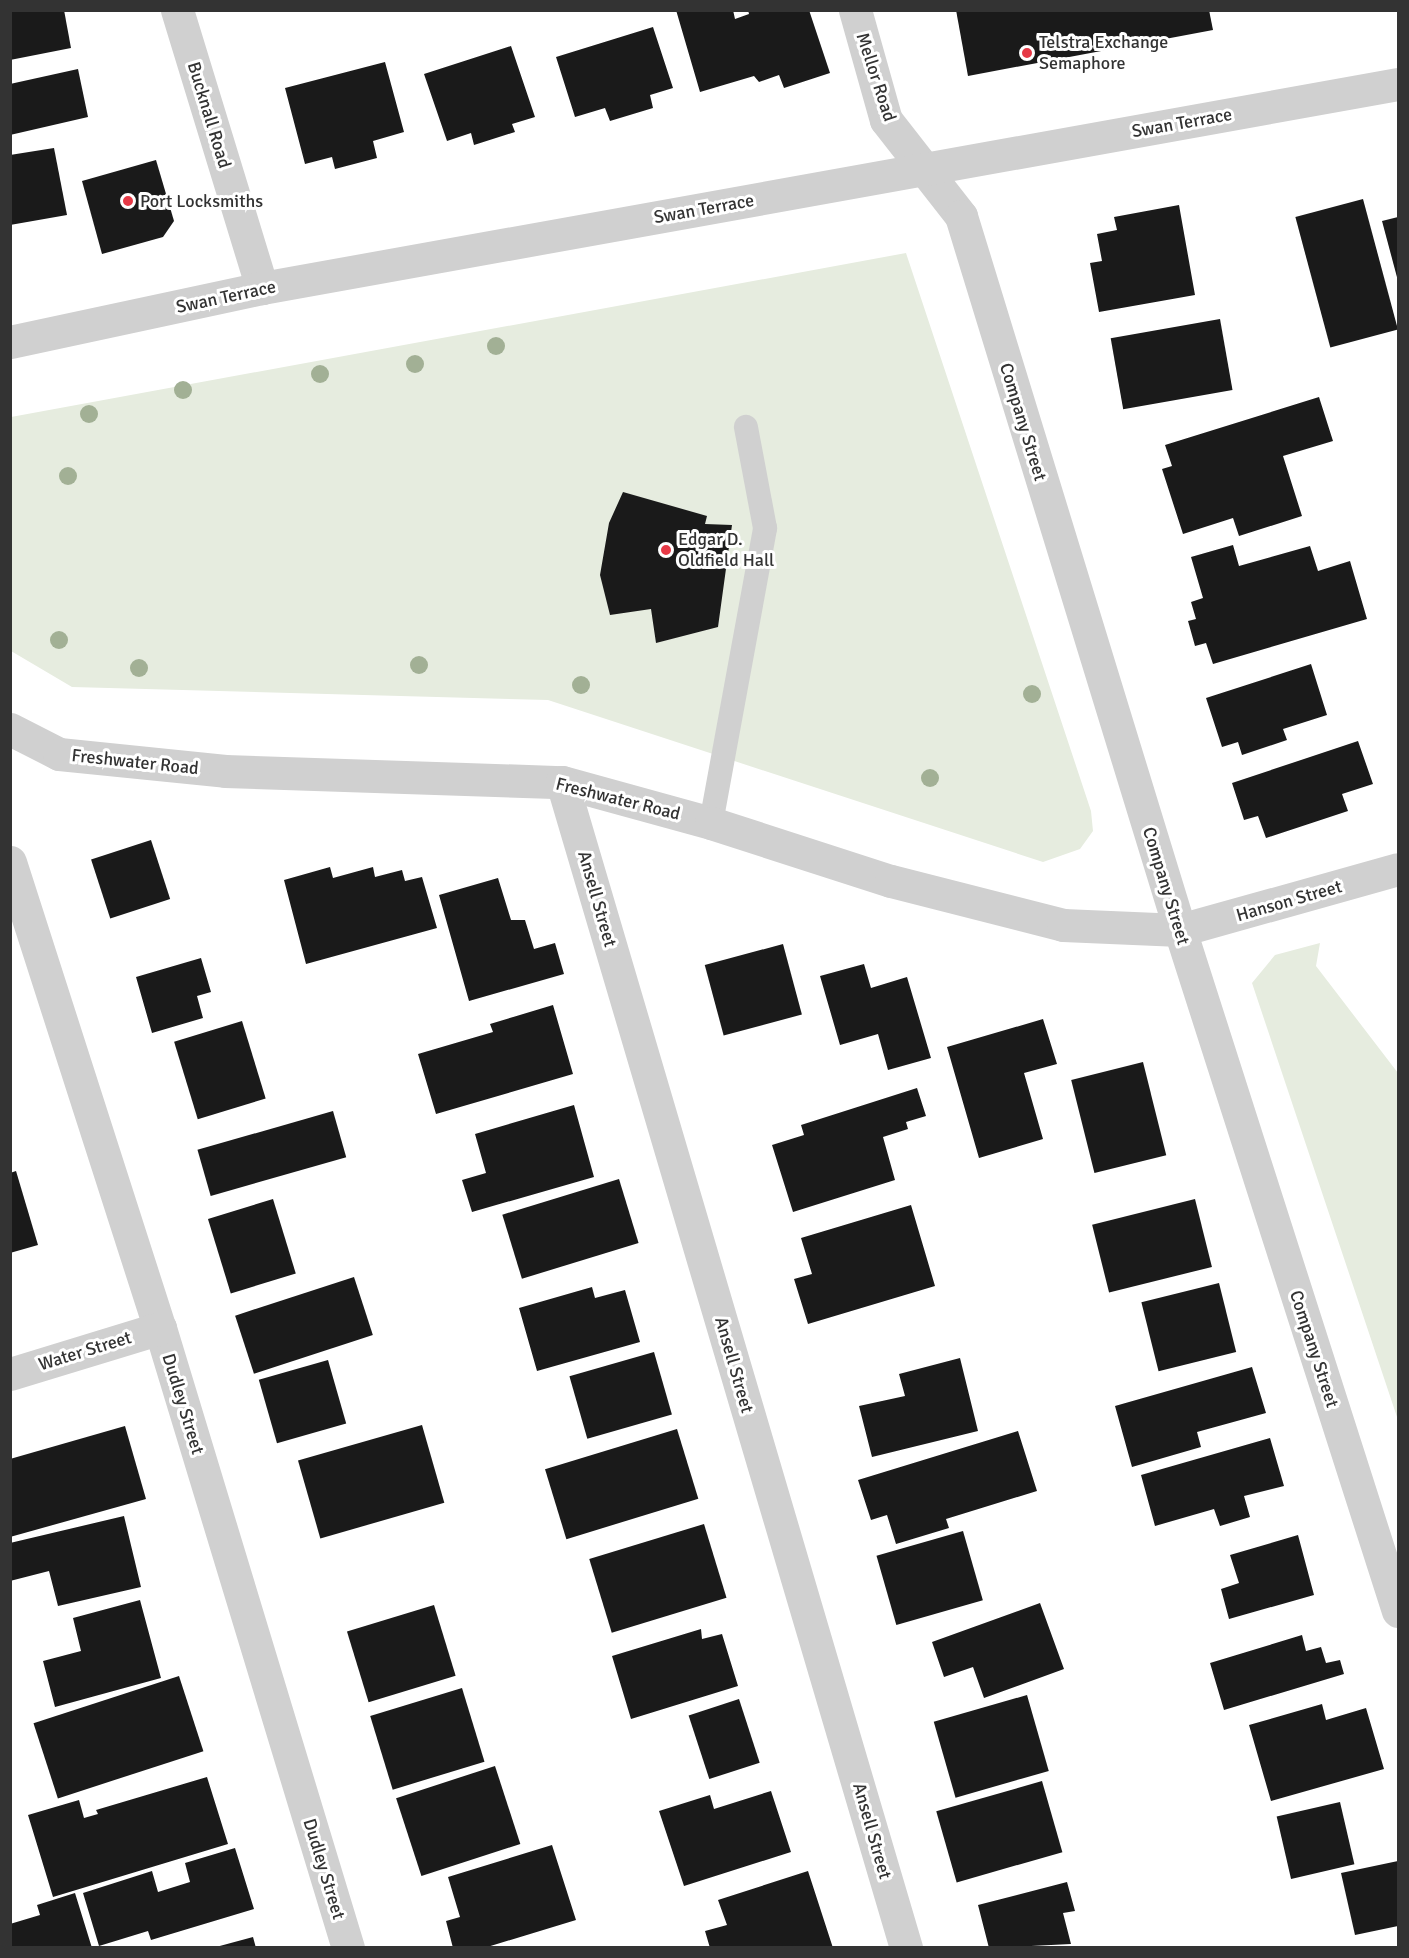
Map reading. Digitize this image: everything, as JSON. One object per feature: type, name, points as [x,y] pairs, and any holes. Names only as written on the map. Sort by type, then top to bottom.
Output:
[{"type":"street","name":"Bucknall Road","points":[[177,10],[262,288]]},
{"type":"street","name":"Mellor Road","points":[[855,10],[886,120],[924,169]]},
{"type":"street","name":"Swan Terrace","points":[[10,342],[262,288],[1398,84]]},
{"type":"street","name":"Company Street","points":[[924,169],[960,216],[1180,930],[1398,1611]]},
{"type":"street","name":"Freshwater Road","points":[[10,729],[59,754],[225,771],[562,783],[711,823],[891,881],[1063,925],[1180,930]]},
{"type":"street","name":"Ansell Street","points":[[562,783],[906,1947]]},
{"type":"street","name":"Dudley Street","points":[[10,862],[160,1328],[348,1947]]},
{"type":"street","name":"Hanson Street","points":[[1180,930],[1398,869]]},
{"type":"street","name":"Water Street","points":[[10,1374],[160,1328]]},
{"type":"lane","points":[[711,823],[765,528],[746,427]]},
{"type":"shaded area","points":[[906,253],[1091,811],[1093,831],[1080,849],[1043,862],[548,700],[72,687],[11,651],[11,417]]},
{"type":"shaded area","points":[[1320,943],[1316,966],[1398,1073],[1398,1420],[1252,983],[1275,955]]},
{"type":"building","points":[[10,10],[64,10],[71,48],[10,60]]},
{"type":"building","points":[[676,10],[733,10],[735,19],[749,14],[748,10],[809,10],[830,73],[784,88],[779,75],[759,82],[754,76],[700,92]]},
{"type":"building","name":"Telstra Exchange Semaphore","points":[[956,10],[1209,10],[1213,30],[968,76]]},
{"type":"building","points":[[653,27],[673,88],[650,95],[653,108],[610,121],[605,108],[575,117],[556,57]]},
{"type":"building","points":[[511,46],[535,117],[512,124],[515,132],[474,145],[471,133],[447,141],[424,74]]},
{"type":"building","points":[[385,62],[404,132],[373,141],[377,158],[335,169],[332,157],[305,164],[285,88]]},
{"type":"building","points":[[78,69],[88,117],[10,135],[10,84]]},
{"type":"building","points":[[54,148],[67,215],[10,225],[10,155]]},
{"type":"building","name":"Port Locksmiths","points":[[156,160],[174,221],[163,237],[102,254],[82,181]]},
{"type":"building","points":[[1363,199],[1398,329],[1330,348],[1295,217]]},
{"type":"building","points":[[1179,205],[1195,295],[1099,312],[1090,263],[1102,261],[1097,234],[1117,230],[1114,217]]},
{"type":"building","points":[[1398,217],[1398,281],[1382,221]]},
{"type":"building","points":[[1220,319],[1233,390],[1123,409],[1111,338]]},
{"type":"building","points":[[1319,397],[1333,441],[1283,456],[1302,516],[1239,536],[1233,518],[1183,534],[1162,469],[1172,466],[1165,445]]},
{"type":"building","name":"Edgar D. Oldfield Hall","points":[[623,492],[707,516],[705,524],[732,525],[718,627],[656,643],[651,609],[610,615],[600,575],[609,523]]},
{"type":"building","points":[[1233,545],[1239,566],[1310,546],[1318,571],[1350,561],[1367,619],[1213,664],[1206,643],[1195,646],[1188,621],[1196,619],[1191,602],[1203,598],[1191,557]]},
{"type":"building","points":[[1311,664],[1327,715],[1283,729],[1287,740],[1242,755],[1238,742],[1222,747],[1206,698]]},
{"type":"building","points":[[1358,741],[1373,784],[1342,794],[1348,811],[1266,838],[1258,816],[1244,820],[1232,783]]},
{"type":"building","points":[[151,840],[170,899],[110,918],[91,859]]},
{"type":"building","points":[[330,867],[333,878],[373,867],[375,877],[402,870],[405,881],[422,877],[437,928],[306,964],[284,880]]},
{"type":"building","points":[[498,878],[511,920],[525,920],[534,949],[555,943],[564,974],[469,1001],[439,895]]},
{"type":"building","points":[[783,944],[802,1015],[724,1035],[705,965]]},
{"type":"building","points":[[201,958],[211,992],[197,996],[203,1018],[152,1033],[136,977]]},
{"type":"building","points":[[864,964],[871,988],[907,977],[931,1058],[888,1070],[878,1034],[840,1045],[820,976]]},
{"type":"building","points":[[553,1005],[573,1074],[436,1114],[418,1054],[493,1032],[490,1024]]},
{"type":"building","points":[[1043,1019],[1057,1064],[1024,1073],[1043,1139],[979,1158],[947,1047]]},
{"type":"building","points":[[242,1021],[266,1098],[198,1119],[174,1042]]},
{"type":"building","points":[[1143,1062],[1166,1155],[1094,1173],[1071,1080]]},
{"type":"building","points":[[917,1088],[926,1116],[906,1122],[908,1129],[883,1137],[895,1180],[793,1212],[772,1145],[804,1135],[801,1125]]},
{"type":"building","points":[[574,1105],[594,1177],[472,1212],[462,1180],[486,1173],[475,1134]]},
{"type":"building","points":[[333,1111],[346,1157],[211,1196],[197,1150]]},
{"type":"building","points":[[16,1171],[38,1245],[10,1253],[10,1173]]},
{"type":"building","points":[[619,1179],[639,1243],[522,1279],[502,1215]]},
{"type":"building","points":[[273,1199],[296,1274],[231,1293],[208,1219]]},
{"type":"building","points":[[1195,1199],[1212,1267],[1109,1293],[1092,1225]]},
{"type":"building","points":[[911,1205],[935,1286],[808,1324],[794,1279],[812,1274],[801,1238]]},
{"type":"building","points":[[354,1277],[373,1335],[254,1374],[235,1316]]},
{"type":"building","points":[[1219,1283],[1236,1352],[1159,1371],[1141,1302]]},
{"type":"building","points":[[592,1287],[595,1298],[625,1290],[640,1342],[537,1371],[519,1308]]},
{"type":"building","points":[[654,1352],[672,1414],[587,1439],[569,1376]]},
{"type":"building","points":[[960,1358],[978,1431],[872,1457],[859,1406],[905,1396],[899,1374]]},
{"type":"building","points":[[328,1360],[346,1423],[277,1443],[259,1380]]},
{"type":"building","points":[[1252,1367],[1266,1413],[1197,1432],[1201,1447],[1132,1467],[1115,1406]]},
{"type":"building","points":[[422,1425],[444,1503],[320,1538],[298,1461]]},
{"type":"building","points":[[125,1426],[146,1499],[10,1537],[10,1459]]},
{"type":"building","points":[[677,1429],[698,1499],[566,1539],[545,1469]]},
{"type":"building","points":[[1018,1431],[1037,1491],[946,1519],[949,1528],[896,1544],[887,1515],[871,1520],[858,1480]]},
{"type":"building","points":[[1270,1438],[1284,1486],[1244,1496],[1250,1517],[1220,1526],[1214,1509],[1155,1526],[1141,1475]]},
{"type":"building","points":[[124,1516],[141,1587],[58,1606],[49,1571],[10,1581],[10,1543]]},
{"type":"building","points":[[704,1524],[727,1598],[612,1633],[589,1559]]},
{"type":"building","points":[[963,1531],[983,1600],[896,1625],[876,1556]]},
{"type":"building","points":[[1298,1535],[1314,1595],[1229,1619],[1221,1589],[1239,1583],[1230,1555]]},
{"type":"building","points":[[140,1600],[161,1678],[55,1707],[43,1661],[81,1651],[73,1618]]},
{"type":"building","points":[[1040,1603],[1064,1669],[984,1698],[973,1667],[944,1677],[932,1642]]},
{"type":"building","points":[[434,1605],[456,1676],[369,1702],[347,1632]]},
{"type":"building","points":[[701,1629],[702,1639],[722,1634],[738,1686],[631,1719],[612,1656]]},
{"type":"building","points":[[1302,1635],[1306,1651],[1321,1647],[1326,1663],[1340,1660],[1344,1674],[1224,1710],[1210,1663]]},
{"type":"building","points":[[179,1676],[203,1751],[58,1798],[33,1723]]},
{"type":"building","points":[[462,1688],[485,1762],[393,1790],[370,1716]]},
{"type":"building","points":[[1027,1695],[1049,1771],[956,1798],[934,1722]]},
{"type":"building","points":[[739,1699],[760,1763],[709,1779],[689,1715]]},
{"type":"building","points":[[1322,1704],[1326,1720],[1366,1708],[1384,1769],[1271,1801],[1249,1725]]},
{"type":"building","points":[[495,1766],[520,1844],[421,1876],[396,1798]]},
{"type":"building","points":[[207,1777],[228,1844],[53,1897],[28,1815],[79,1800],[84,1818],[98,1814],[96,1810]]},
{"type":"building","points":[[1042,1781],[1062,1852],[957,1882],[936,1811]]},
{"type":"building","points":[[771,1791],[791,1852],[684,1886],[659,1811],[710,1795],[714,1809]]},
{"type":"building","points":[[1340,1802],[1354,1864],[1291,1879],[1277,1817]]},
{"type":"building","points":[[552,1845],[576,1920],[484,1948],[453,1948],[446,1921],[460,1917],[448,1877]]},
{"type":"building","points":[[235,1848],[254,1909],[151,1940],[148,1931],[99,1946],[83,1893],[152,1871],[158,1892],[190,1882],[185,1863]]},
{"type":"building","points":[[1398,1861],[1398,1926],[1355,1935],[1341,1873]]},
{"type":"building","points":[[808,1871],[833,1948],[710,1948],[705,1931],[727,1925],[718,1900]]},
{"type":"building","points":[[1067,1882],[1075,1911],[1063,1913],[1071,1944],[989,1948],[978,1905]]},
{"type":"building","points":[[75,1893],[92,1948],[10,1948],[10,1924],[40,1915],[37,1905]]},
{"type":"building","points":[[253,1937],[256,1948],[216,1948],[216,1947]]},
{"type":"place","name":"Telstra Exchange Semaphore","points":[[1027,53]]},
{"type":"place","name":"Port Locksmiths","points":[[128,201]]},
{"type":"place","name":"Edgar D. Oldfield Hall","points":[[666,550]]}]
